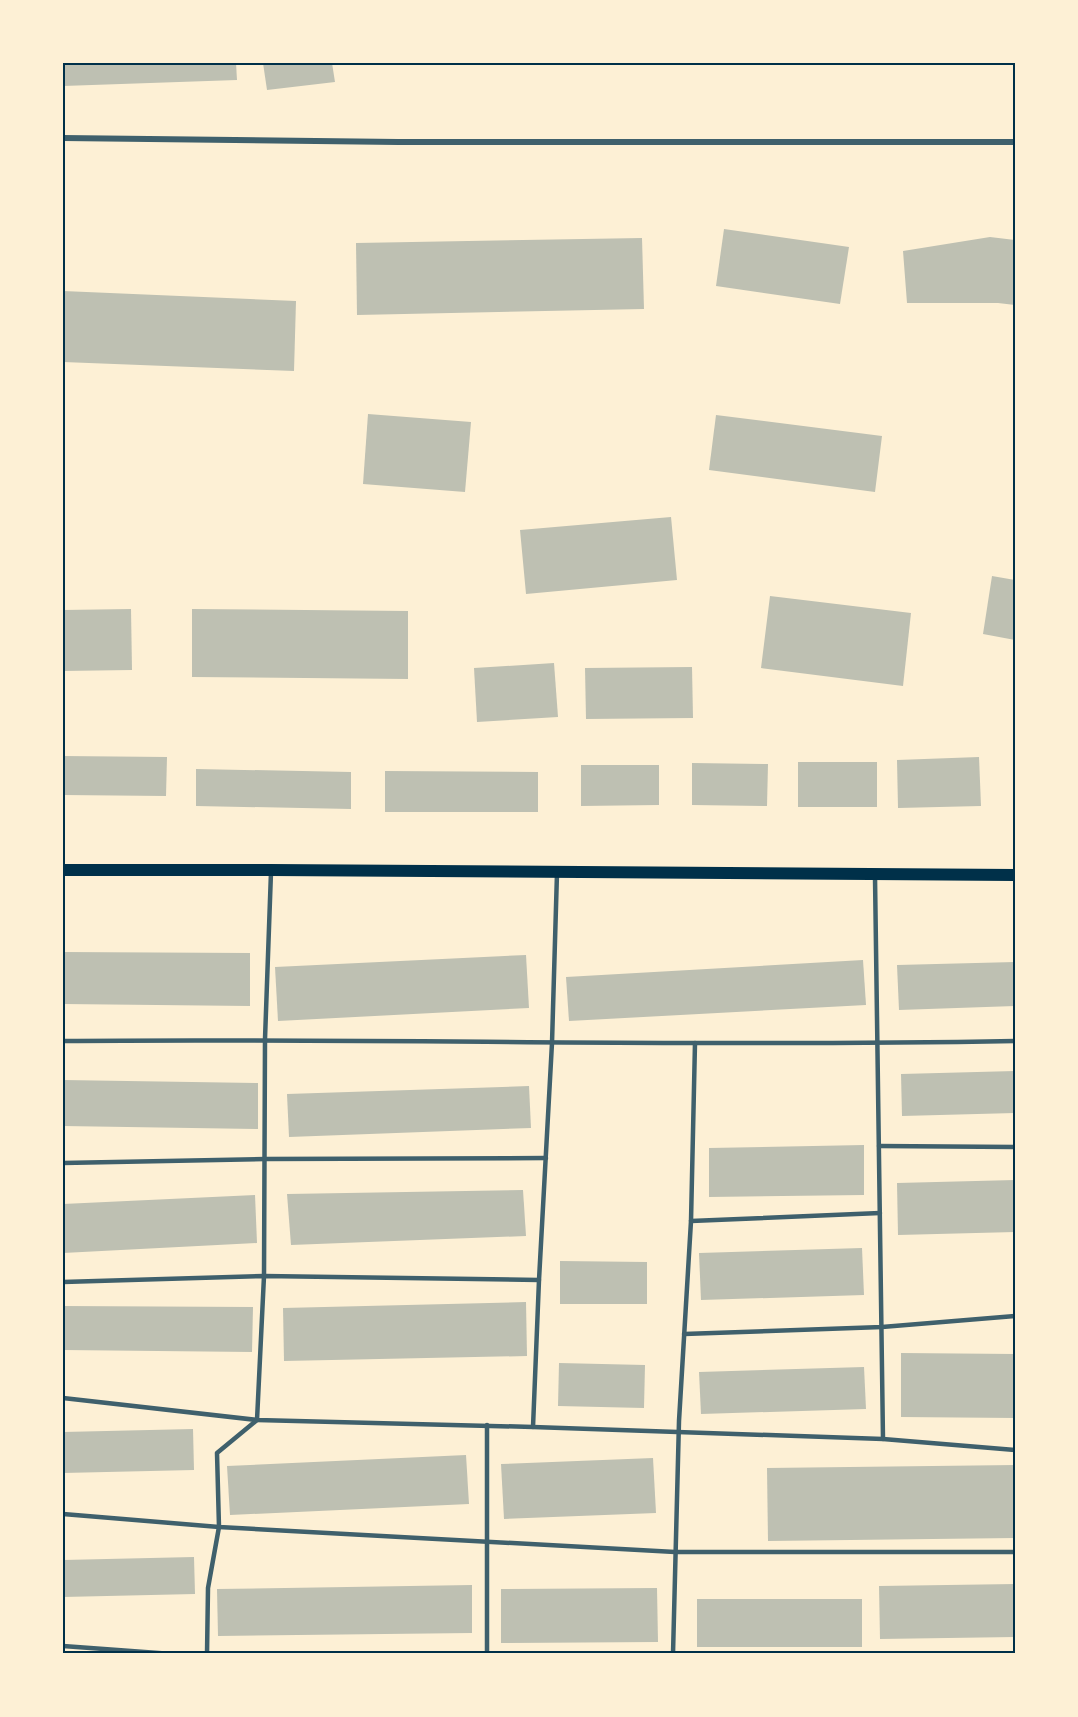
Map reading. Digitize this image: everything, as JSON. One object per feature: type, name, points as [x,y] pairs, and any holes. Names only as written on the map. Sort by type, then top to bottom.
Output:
[{"type":"main road","points":[[63,870],[1015,875]]},
{"type":"street","points":[[63,138],[398,142],[1015,142]]},
{"type":"lane","points":[[207,1654],[208,1588],[219,1527],[217,1453],[257,1420],[264,1276],[264,1039],[271,870]]},
{"type":"lane","points":[[533,1427],[552,1043],[557,873]]},
{"type":"lane","points":[[875,874],[884,1439]]},
{"type":"lane","points":[[63,1041],[264,1039],[552,1043],[1015,1041]]},
{"type":"lane","points":[[673,1654],[679,1432],[691,1221],[695,1043]]},
{"type":"lane","points":[[879,1146],[1015,1148]]},
{"type":"lane","points":[[63,1163],[264,1159],[546,1158]]},
{"type":"lane","points":[[691,1221],[880,1213]]},
{"type":"lane","points":[[63,1282],[264,1276],[539,1280]]},
{"type":"lane","points":[[684,1334],[882,1327],[1015,1316]]},
{"type":"lane","points":[[63,1398],[257,1420],[487,1425],[884,1439],[1015,1450]]},
{"type":"lane","points":[[487,1425],[487,1654]]},
{"type":"lane","points":[[63,1514],[219,1527],[675,1552],[1015,1552]]},
{"type":"lane","points":[[63,1646],[172,1654]]},
{"type":"building","points":[[63,63],[236,63],[237,80],[63,86]]},
{"type":"building","points":[[263,63],[332,63],[335,82],[267,90]]},
{"type":"building","points":[[724,229],[849,247],[840,304],[716,286]]},
{"type":"building","points":[[990,237],[1015,240],[1015,305],[907,303],[903,251]]},
{"type":"building","points":[[642,238],[644,309],[357,315],[356,243]]},
{"type":"building","points":[[63,291],[296,301],[294,371],[63,362]]},
{"type":"building","points":[[368,414],[471,422],[465,492],[363,484]]},
{"type":"building","points":[[716,415],[882,436],[875,492],[709,470]]},
{"type":"building","points":[[671,517],[677,580],[526,594],[520,530]]},
{"type":"building","points":[[992,576],[1015,580],[1015,640],[983,634]]},
{"type":"building","points":[[770,596],[911,613],[903,686],[761,668]]},
{"type":"building","points":[[131,609],[132,670],[63,671],[63,610]]},
{"type":"building","points":[[192,609],[408,611],[408,679],[192,677]]},
{"type":"building","points":[[554,663],[558,717],[477,722],[474,668]]},
{"type":"building","points":[[692,667],[693,718],[586,719],[585,668]]},
{"type":"building","points":[[63,756],[167,757],[166,796],[63,795]]},
{"type":"building","points":[[979,757],[981,806],[898,808],[897,760]]},
{"type":"building","points":[[798,762],[877,762],[877,807],[798,807]]},
{"type":"building","points":[[692,763],[768,764],[767,806],[692,805]]},
{"type":"building","points":[[581,765],[659,765],[659,805],[581,806]]},
{"type":"building","points":[[196,769],[351,772],[351,809],[196,806]]},
{"type":"building","points":[[385,771],[538,772],[538,812],[385,812]]},
{"type":"building","points":[[63,952],[250,953],[250,1006],[63,1004]]},
{"type":"building","points":[[526,955],[529,1008],[278,1021],[275,967]]},
{"type":"building","points":[[863,960],[866,1005],[569,1021],[566,977]]},
{"type":"building","points":[[1015,962],[1015,1006],[899,1010],[897,965]]},
{"type":"building","points":[[1015,1071],[1015,1113],[902,1116],[901,1074]]},
{"type":"building","points":[[63,1080],[258,1083],[258,1129],[63,1126]]},
{"type":"building","points":[[529,1086],[531,1128],[289,1137],[287,1094]]},
{"type":"building","points":[[864,1145],[864,1195],[709,1197],[709,1148]]},
{"type":"building","points":[[1015,1180],[1015,1232],[898,1235],[897,1183]]},
{"type":"building","points":[[523,1190],[526,1236],[291,1245],[287,1194]]},
{"type":"building","points":[[255,1195],[257,1243],[63,1253],[63,1204]]},
{"type":"building","points":[[862,1248],[864,1295],[701,1300],[699,1253]]},
{"type":"building","points":[[560,1261],[647,1262],[647,1304],[560,1304]]},
{"type":"building","points":[[526,1302],[527,1356],[284,1361],[283,1308]]},
{"type":"building","points":[[63,1306],[253,1307],[252,1352],[63,1350]]},
{"type":"building","points":[[901,1353],[1015,1354],[1015,1418],[901,1417]]},
{"type":"building","points":[[559,1363],[645,1365],[644,1408],[558,1406]]},
{"type":"building","points":[[864,1367],[866,1409],[701,1414],[699,1372]]},
{"type":"building","points":[[193,1429],[194,1470],[63,1473],[63,1432]]},
{"type":"building","points":[[466,1455],[469,1504],[230,1515],[227,1466]]},
{"type":"building","points":[[653,1458],[656,1513],[504,1519],[501,1464]]},
{"type":"building","points":[[1015,1465],[1015,1538],[768,1541],[767,1468]]},
{"type":"building","points":[[194,1557],[195,1594],[63,1597],[63,1560]]},
{"type":"building","points":[[1015,1584],[1015,1637],[880,1639],[879,1586]]},
{"type":"building","points":[[472,1585],[472,1633],[218,1636],[217,1589]]},
{"type":"building","points":[[657,1588],[658,1642],[501,1643],[501,1589]]},
{"type":"building","points":[[697,1599],[862,1599],[862,1647],[697,1647]]}]
